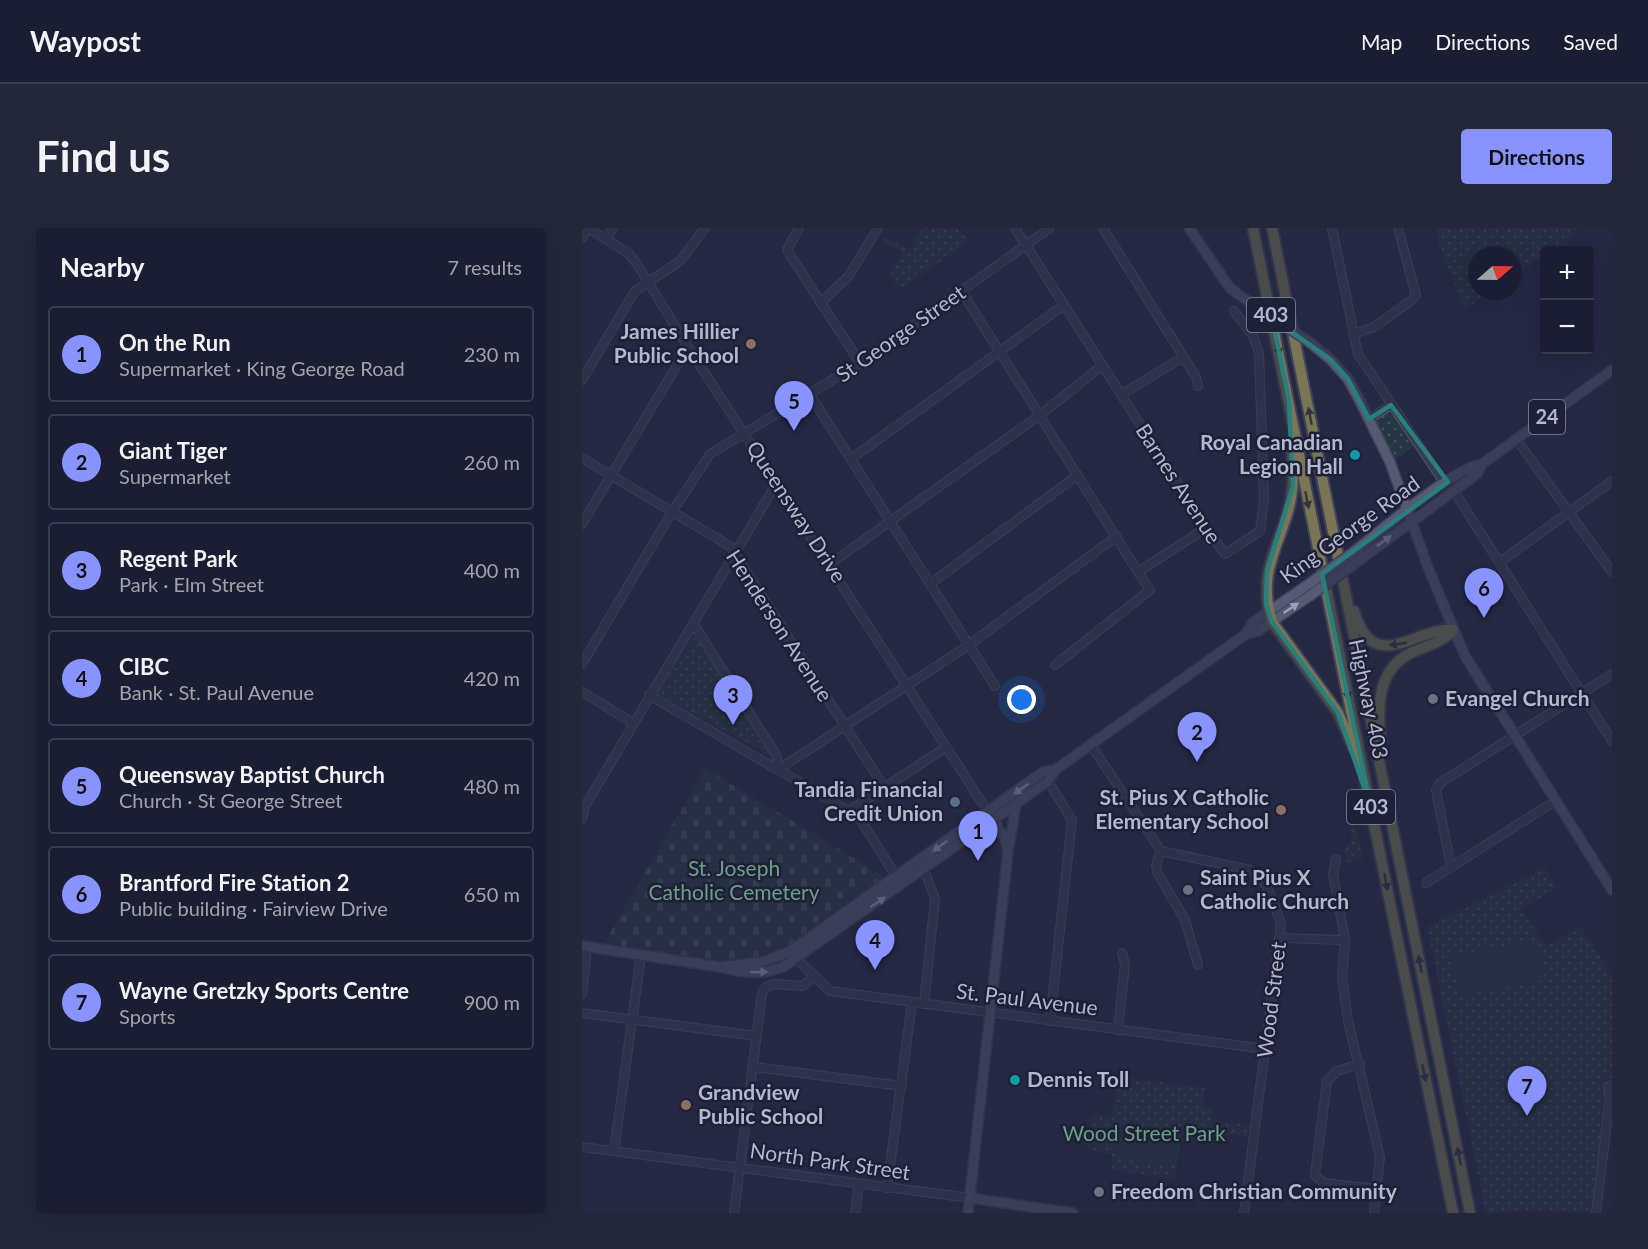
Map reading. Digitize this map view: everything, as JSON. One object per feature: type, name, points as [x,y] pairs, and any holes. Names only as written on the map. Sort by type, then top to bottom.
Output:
[{"type":"highway","name":"Highway 403","points":[[1253,228],[1452,1213]]},
{"type":"highway","name":"Highway 403","points":[[1272,228],[1470,1213]]},
{"type":"highway","points":[[1289,401],[1293,486],[1289,509],[1267,571],[1265,589],[1270,616],[1338,713],[1352,743],[1371,807]]},
{"type":"highway","points":[[1342,576],[1357,621],[1366,635],[1379,643],[1391,646],[1405,644],[1442,628],[1453,630],[1446,639],[1408,655],[1394,665],[1387,674],[1380,693],[1381,736],[1392,825]]},
{"type":"main road","points":[[1189,228],[1230,288],[1256,308],[1308,341],[1330,359],[1348,379],[1390,462],[1453,630],[1465,656],[1612,890]]},
{"type":"main road","name":"King George Road","points":[[789,952],[897,876],[990,816],[1016,804],[1048,781],[1055,770],[1246,634],[1258,632],[1270,616],[1309,584],[1355,551],[1444,480],[1471,466],[1482,464],[1612,370]]},
{"type":"main road","name":"King George Road","points":[[1270,616],[1311,595],[1477,474],[1482,464]]},
{"type":"main road","name":"King George Road","points":[[796,959],[924,870],[1043,772],[1055,770]]},
{"type":"main road","points":[[968,1213],[1008,852],[1016,804]]},
{"type":"main road","points":[[990,816],[1005,839],[1008,852]]},
{"type":"main road","points":[[585,947],[720,967],[737,972],[768,972],[796,959]]},
{"type":"main road","points":[[720,967],[762,962],[789,952]]},
{"type":"main road","name":"North Park Street","points":[[970,1198],[1073,1213]]},
{"type":"street","points":[[582,238],[588,228]]},
{"type":"street","name":"Queensway Drive","points":[[588,228],[633,257],[688,347],[830,564],[990,816]]},
{"type":"street","points":[[606,238],[613,228]]},
{"type":"street","points":[[582,380],[635,291],[680,261],[705,228]]},
{"type":"street","points":[[799,228],[787,250],[860,363]]},
{"type":"street","points":[[820,303],[848,277],[878,228]]},
{"type":"street","name":"Barnes Avenue","points":[[1015,228],[1221,551],[1228,554],[1260,531],[1262,526],[1259,353],[1253,336],[1234,311]]},
{"type":"street","name":"St George Street","points":[[582,664],[672,512],[710,454],[860,363],[1050,228]]},
{"type":"street","points":[[1103,228],[1196,377],[1198,386]]},
{"type":"street","points":[[1332,228],[1358,354],[1391,405],[1444,480],[1454,490],[1612,741]]},
{"type":"street","points":[[1353,334],[1374,327],[1416,295],[1398,228]]},
{"type":"street","points":[[962,292],[1150,590],[1055,665]]},
{"type":"street","points":[[851,459],[1064,305]]},
{"type":"street","points":[[582,524],[688,347]]},
{"type":"street","points":[[1121,395],[1183,357]]},
{"type":"street","points":[[830,564],[1040,415],[1103,365]]},
{"type":"street","points":[[810,395],[996,686]]},
{"type":"street","points":[[1369,419],[1391,405]]},
{"type":"street","points":[[1517,440],[1612,572]]},
{"type":"street","name":"Henderson Avenue","points":[[582,458],[730,546],[884,787]]},
{"type":"street","points":[[930,584],[1078,475]]},
{"type":"street","points":[[1500,562],[1612,481]]},
{"type":"street","points":[[582,819],[585,806],[633,723],[776,484]]},
{"type":"street","points":[[1138,572],[1206,528]]},
{"type":"street","points":[[779,770],[969,645],[1117,536]]},
{"type":"street","points":[[693,623],[776,755],[779,770]]},
{"type":"street","points":[[1451,867],[1436,790],[1440,783],[1612,674]]},
{"type":"street","points":[[582,692],[633,723]]},
{"type":"street","points":[[650,695],[860,819],[902,886]]},
{"type":"street","points":[[1091,745],[1161,851],[1156,865],[1157,872],[1185,920],[1198,965]]},
{"type":"street","points":[[849,811],[945,748]]},
{"type":"street","points":[[1043,772],[1072,820],[1050,1021]]},
{"type":"street","points":[[1426,883],[1555,801]]},
{"type":"street","name":"Wood Street","points":[[1161,851],[1250,870],[1260,876],[1268,887],[1281,924],[1244,1213]]},
{"type":"street","points":[[1336,859],[1334,874],[1344,940],[1342,977],[1348,1021],[1380,1157],[1374,1213]]},
{"type":"street","points":[[924,870],[935,899],[924,1004]]},
{"type":"street","points":[[1280,938],[1344,940]]},
{"type":"street","points":[[582,994],[585,947]]},
{"type":"street","name":"St. Paul Avenue","points":[[789,952],[830,991],[1265,1049]]},
{"type":"street","points":[[1118,1030],[1125,964],[1122,953]]},
{"type":"street","points":[[614,1151],[641,955]]},
{"type":"street","points":[[734,1213],[764,988],[774,984],[803,986],[813,977]]},
{"type":"street","points":[[887,1188],[912,1003]]},
{"type":"street","points":[[582,1014],[757,1036]]},
{"type":"street","points":[[1359,1064],[1337,1071],[1327,1081],[1315,1175],[1324,1183],[1377,1189]]},
{"type":"street","points":[[754,1067],[902,1086]]},
{"type":"street","points":[[1596,1213],[1610,1097],[1608,1087],[1612,1086]]},
{"type":"street","name":"North Park Street","points":[[582,1147],[970,1198]]},
{"type":"street","points":[[855,1213],[859,1185]]},
{"type":"highlighted area","points":[[1272,318],[1330,359],[1348,379],[1369,419],[1391,405],[1448,482],[1322,574],[1371,807],[1338,713],[1272,622],[1266,604],[1267,571],[1293,486],[1289,401]]},
{"type":"green space","points":[[923,228],[956,228],[970,240],[902,289],[888,277],[903,253],[882,241],[885,236],[909,249]]},
{"type":"green space","points":[[1437,228],[1578,228],[1566,246],[1540,246],[1540,258],[1522,270],[1522,246],[1468,246],[1468,300],[1478,300],[1464,310],[1438,242]]},
{"type":"green space","points":[[1468,251],[1468,272],[1463,259],[1463,253]]},
{"type":"green space","points":[[1387,411],[1392,413],[1413,446],[1394,461],[1377,423],[1377,418]]},
{"type":"green space","points":[[695,635],[772,757],[657,693]]},
{"type":"green space","name":"St. Joseph Catholic Cemetery","points":[[705,768],[885,877],[813,936],[766,960],[729,964],[707,963],[603,945]]},
{"type":"green space","points":[[1349,823],[1355,823],[1363,859],[1346,863],[1347,858],[1343,851],[1351,839]]},
{"type":"green space","points":[[1545,868],[1557,888],[1522,909],[1546,946],[1581,927],[1612,975],[1612,1094],[1592,1213],[1536,1210],[1486,1213],[1427,927]]},
{"type":"green space","points":[[1536,940],[1544,979],[1460,997],[1451,957]]},
{"type":"green space","name":"Wood Street Park","points":[[1118,1076],[1205,1088],[1202,1107],[1213,1109],[1212,1120],[1250,1125],[1248,1137],[1182,1128],[1175,1179],[1111,1170],[1112,1154],[1087,1150],[1092,1114],[1112,1116]]},
{"type":"green space","points":[[1122,1126],[1177,1135],[1172,1167],[1117,1158]]},
{"type":"place","name":"James Hillier Public School","points":[[751,344]]},
{"type":"place","name":"Queensway Baptist Church","points":[[794,431]]},
{"type":"place","name":"Royal Canadian Legion Hall","points":[[1355,455]]},
{"type":"place","name":"Brantford Fire Station 2","points":[[1484,618]]},
{"type":"place","name":"Evangel Church","points":[[1433,699]]},
{"type":"place","name":"Regent Park","points":[[733,725]]},
{"type":"place","name":"Giant Tiger","points":[[1197,762]]},
{"type":"place","name":"Tandia Financial Credit Union","points":[[955,802]]},
{"type":"place","name":"St. Pius X Catholic Elementary School","points":[[1281,810]]},
{"type":"place","name":"On the Run","points":[[978,861]]},
{"type":"place","name":"Saint Pius X Catholic Church","points":[[1188,890]]},
{"type":"place","name":"CIBC","points":[[875,970]]},
{"type":"place","name":"Dennis Toll","points":[[1015,1080]]},
{"type":"place","name":"Grandview Public School","points":[[686,1105]]},
{"type":"place","name":"Wayne Gretzky Sports Centre","points":[[1527,1116]]},
{"type":"place","name":"Freedom Christian Community","points":[[1099,1192]]}]
